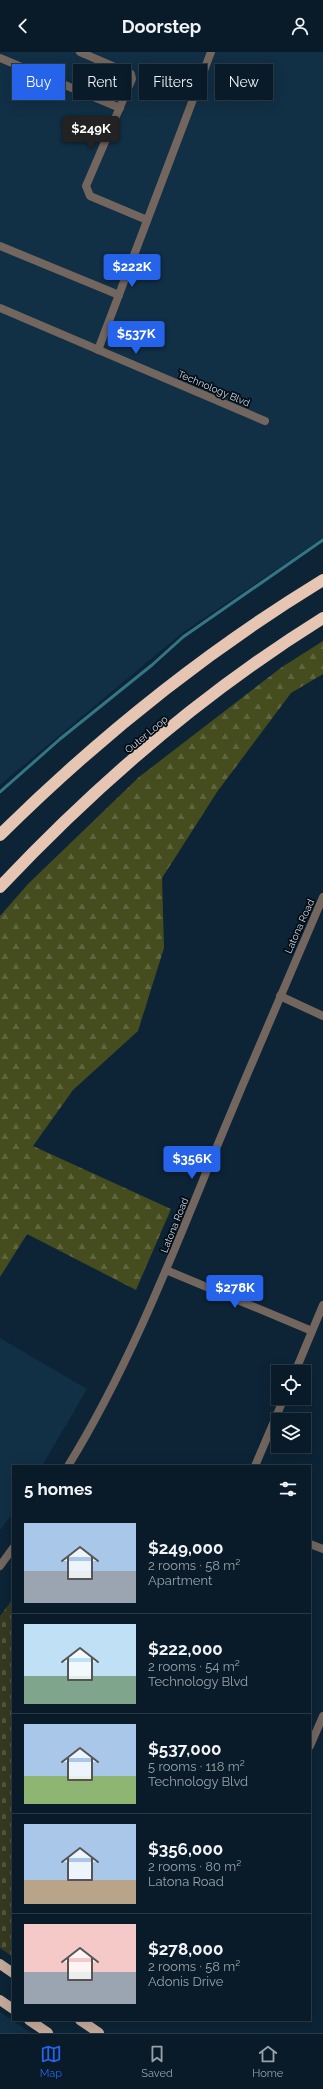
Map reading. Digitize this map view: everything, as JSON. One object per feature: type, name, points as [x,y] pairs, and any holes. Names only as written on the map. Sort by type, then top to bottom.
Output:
[{"type":"highway","points":[[0,835],[77,763],[146,704],[244,632],[323,580]]},
{"type":"highway","name":"Outer Loop","points":[[0,887],[63,823],[144,750],[230,682],[323,618]]},
{"type":"main road","points":[[0,1964],[12,1972]]},
{"type":"main road","points":[[0,2000],[12,2008]]},
{"type":"main road","points":[[31,2021],[48,2033]]},
{"type":"main road","points":[[81,2021],[98,2033]]},
{"type":"street","points":[[80,52],[131,74],[132,79],[86,186],[87,191],[90,196],[147,220]]},
{"type":"street","points":[[98,350],[211,52]]},
{"type":"street","points":[[0,58],[120,108]]},
{"type":"street","points":[[0,246],[119,295]]},
{"type":"street","name":"Technology Blvd","points":[[0,308],[265,421]]},
{"type":"street","name":"Latona Road","points":[[69,1465],[117,1378],[166,1270],[280,996],[323,897]]},
{"type":"street","points":[[280,996],[323,1016]]},
{"type":"street","points":[[166,1270],[312,1331]]},
{"type":"street","points":[[298,1365],[323,1305]]},
{"type":"street","points":[[255,1465],[281,1405]]},
{"type":"street","points":[[311,1544],[323,1549]]},
{"type":"street","points":[[0,1566],[12,1549]]},
{"type":"street","points":[[311,1744],[323,1716]]},
{"type":"shaded area","points":[[0,52],[323,52],[323,538],[182,633],[0,785]]},
{"type":"shaded area","points":[[0,1338],[87,1389],[43,1465],[12,1465],[12,1514],[0,1530]]},
{"type":"shaded area","points":[[0,2012],[31,2033],[0,2033]]},
{"type":"green space","points":[[323,641],[323,674],[291,693],[217,792],[162,878],[164,948],[138,1031],[73,1090],[33,1146],[171,1209],[136,1290],[27,1234],[0,1277],[0,916],[28,884],[139,777],[282,667]]},
{"type":"green space","points":[[12,1600],[12,1956],[0,1948],[0,1616]]},
{"type":"waterway","points":[[0,792],[60,739],[152,665],[183,637],[323,540]]}]
